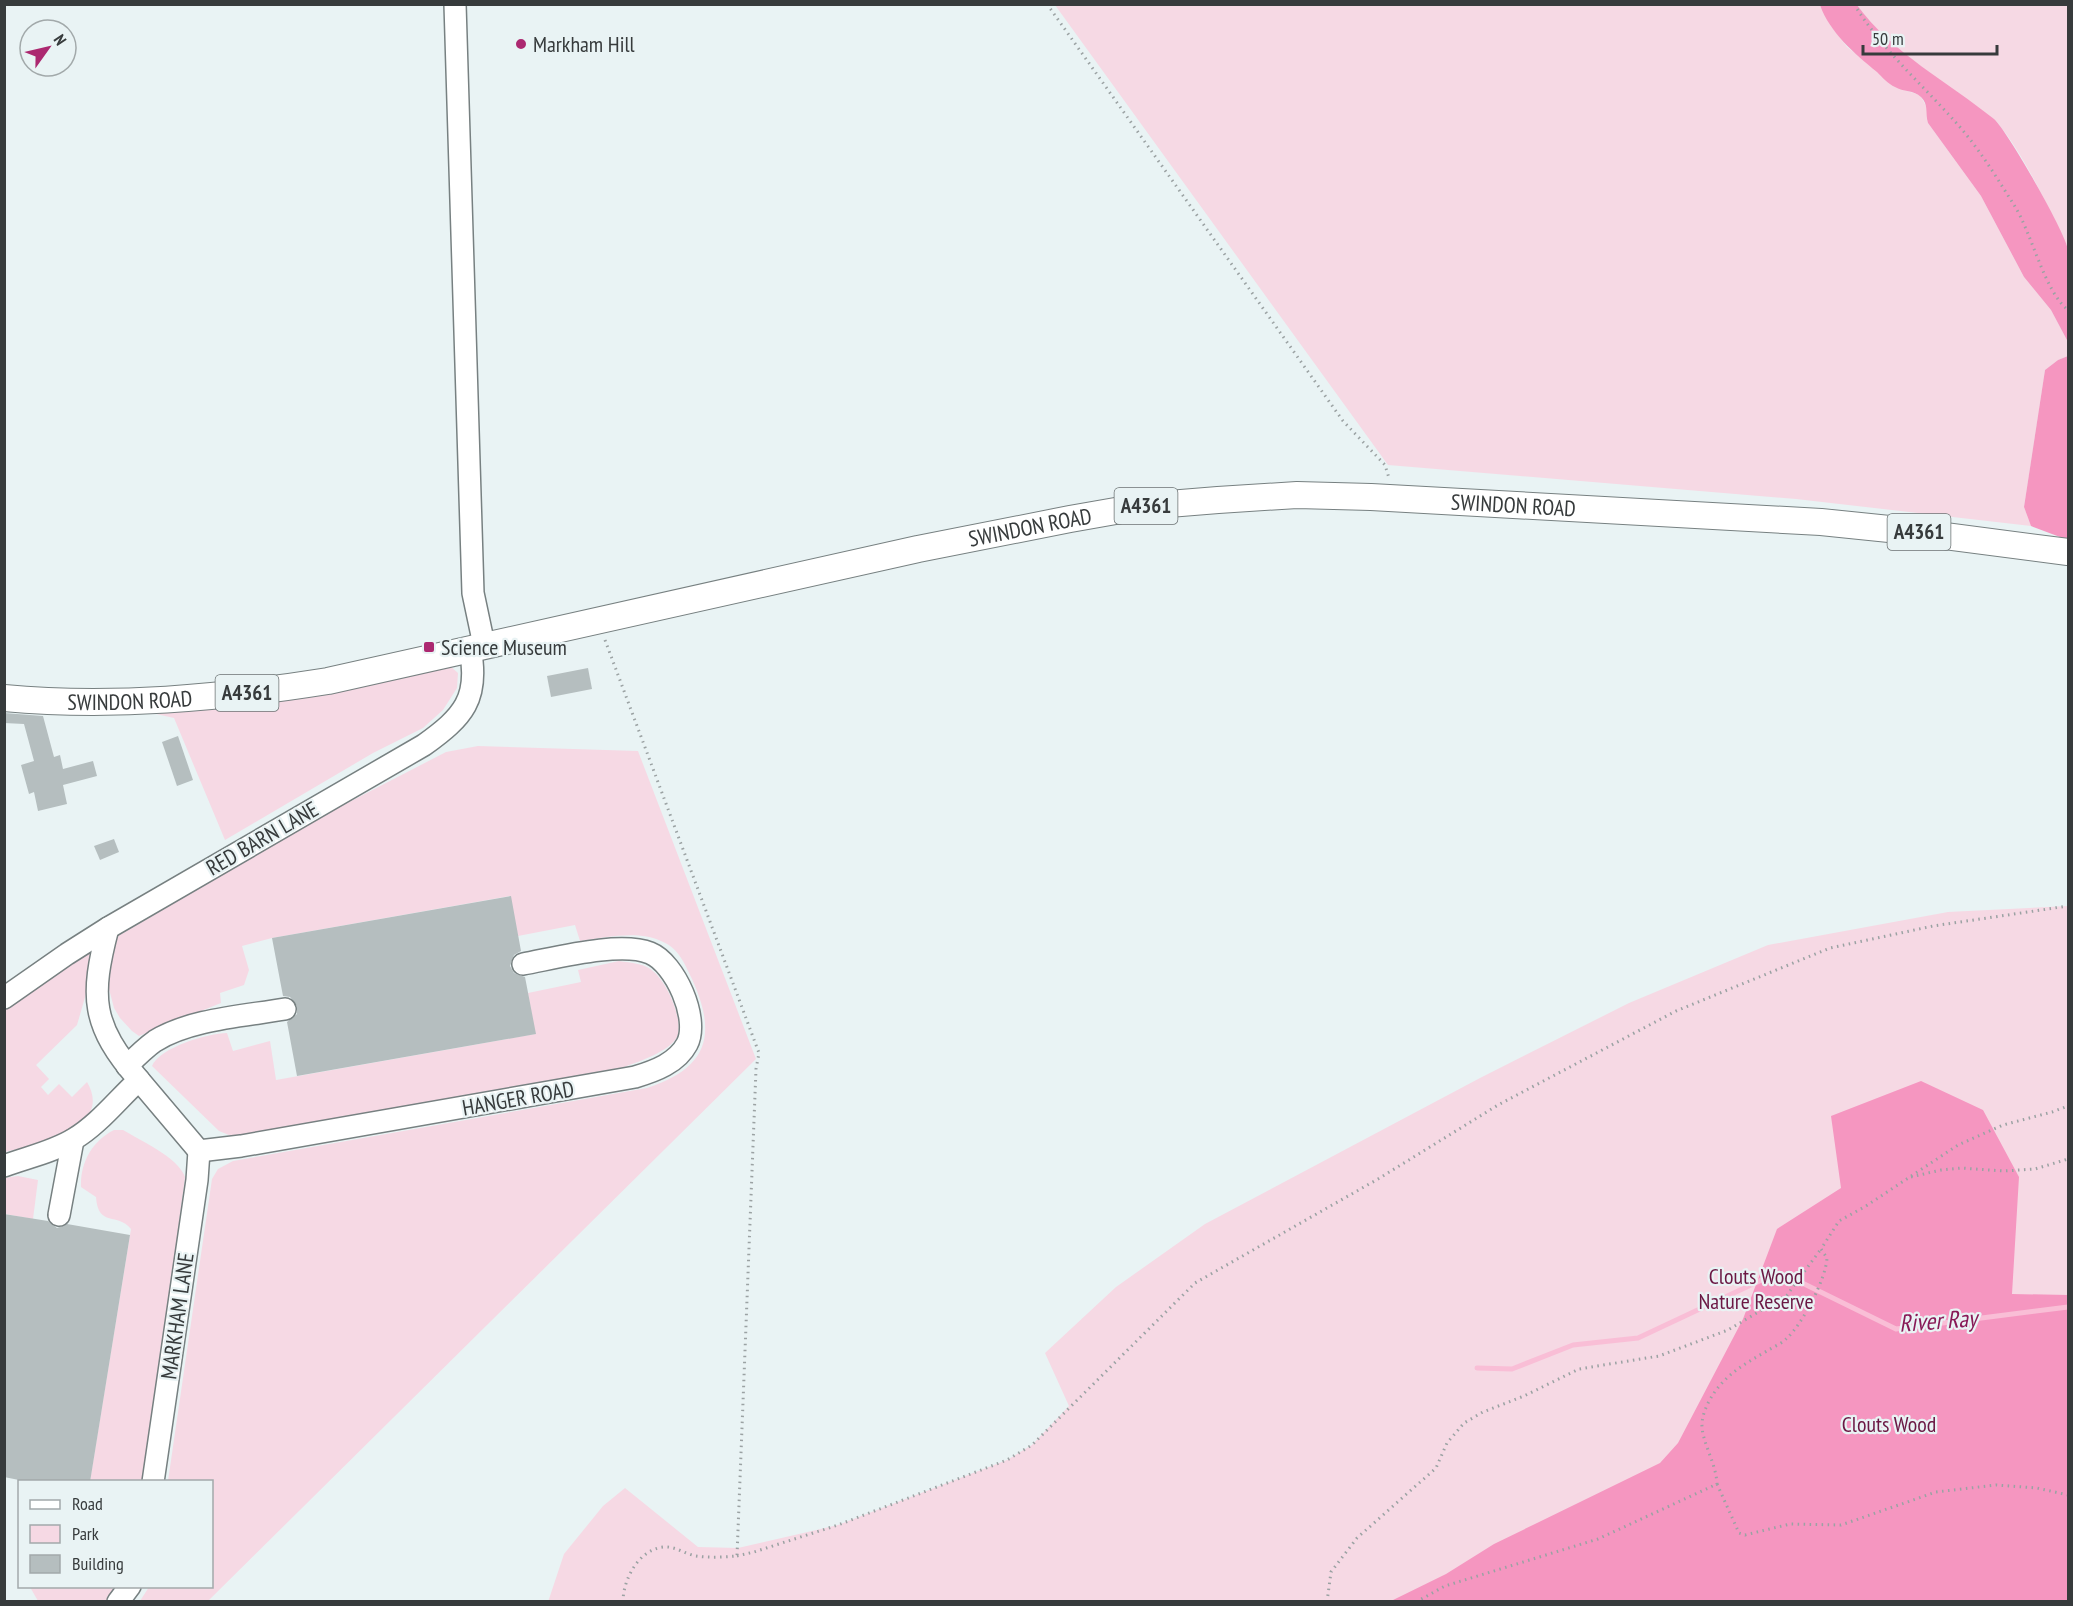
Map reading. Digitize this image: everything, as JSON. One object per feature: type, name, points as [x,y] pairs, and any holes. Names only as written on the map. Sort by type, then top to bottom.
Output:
[{"type":"main road","name":"SWINDON ROAD","points":[[4,698],[94,702],[254,693],[328,681],[918,549],[1144,506],[1297,495],[1821,522],[2068,552]]},
{"type":"street","name":"RED BARN LANE","points":[[4,998],[108,928],[424,745],[458,717],[469,698],[477,647],[473,593],[455,4]]},
{"type":"street","points":[[108,928],[101,953],[97,993],[103,1028],[133,1073],[199,1151]]},
{"type":"street","name":"HANGER ROAD","points":[[199,1151],[241,1146],[635,1077],[664,1067],[683,1050],[689,1041],[690,1016],[678,982],[662,961],[651,954],[627,949],[523,964]]},
{"type":"street","points":[[4,1166],[56,1148],[89,1129],[155,1041],[173,1032],[209,1022],[285,1009]]},
{"type":"street","points":[[59,1215],[73,1140]]},
{"type":"street","name":"MARKHAM LANE","points":[[153,1480],[197,1180],[199,1151]]},
{"type":"path","points":[[1047,4],[1343,421],[1385,465],[1389,472],[1390,498]]},
{"type":"path","points":[[1854,4],[1872,31],[1980,151],[2022,218],[2052,288],[2068,310]]},
{"type":"path","points":[[603,634],[759,1053],[756,1069],[738,1556]]},
{"type":"path","points":[[623,1602],[626,1581],[635,1564],[650,1552],[662,1547],[668,1546],[694,1556],[738,1556],[754,1552],[838,1525],[1007,1460],[1032,1445],[1195,1283],[1378,1179],[1498,1105],[1676,1011],[1830,948],[1933,926],[2068,906]]},
{"type":"path","points":[[1327,1602],[1331,1572],[1357,1538],[1436,1468],[1447,1443],[1464,1423],[1483,1412],[1524,1396],[1579,1369],[1659,1356],[1719,1333],[1780,1300],[1793,1288],[1839,1221],[1866,1206],[1958,1145],[2003,1125],[2068,1106]]},
{"type":"path","points":[[1908,1178],[1951,1169],[2004,1171],[2035,1169],[2068,1159]]},
{"type":"path","points":[[1821,1249],[1827,1258],[1823,1277],[1797,1326],[1785,1340],[1739,1367],[1722,1382],[1708,1401],[1702,1421],[1702,1434],[1712,1456],[1717,1484],[1739,1533],[1745,1535],[1790,1524],[1842,1526],[1936,1492],[1996,1485],[2037,1488],[2068,1495]]},
{"type":"path","points":[[1416,1602],[1445,1586],[1598,1539],[1717,1484]]},
{"type":"green space","points":[[1055,5],[1820,5],[1831,26],[1847,47],[1901,89],[1920,95],[1927,108],[1928,123],[1981,196],[2024,277],[2051,310],[2068,342],[2068,356],[2045,370],[2024,507],[2031,526],[1796,499],[1388,465]]},
{"type":"green space","points":[[1820,5],[1857,5],[1887,38],[1921,66],[1994,119],[2001,127],[2058,225],[2068,250],[2070,296],[2068,342],[2051,310],[2024,277],[1981,196],[1928,123],[1926,106],[1921,97],[1890,84],[1851,50],[1830,25]]},
{"type":"green space","points":[[1857,5],[2068,5],[2068,248],[2027,167],[1997,122],[1887,39]]},
{"type":"green space","points":[[2068,356],[2068,540],[2031,526],[2024,507],[2045,370]]},
{"type":"green space","points":[[449,665],[458,673],[457,688],[443,710],[423,728],[373,753],[225,840],[174,718],[143,711]]},
{"type":"green space","points":[[478,746],[638,751],[756,1059],[208,1601],[140,1601],[148,1588],[213,1588],[213,1480],[168,1480],[212,1179],[218,1169],[233,1161],[647,1088],[683,1071],[702,1047],[705,1033],[700,999],[677,952],[667,944],[652,938],[631,935],[580,941],[575,925],[518,936],[510,896],[272,938],[242,946],[249,970],[244,985],[220,993],[221,1003],[139,1036],[120,1018],[114,1008],[109,989],[108,956],[118,936],[328,813],[446,752]]},
{"type":"green space","name":"Clouts Wood Nature Reserve","points":[[2068,906],[2068,1601],[548,1602],[564,1554],[603,1506],[625,1488],[698,1547],[738,1548],[838,1525],[1007,1460],[1032,1445],[1069,1406],[1045,1353],[1116,1287],[1205,1224],[1480,1078],[1629,1003],[1768,945],[1948,912]]},
{"type":"green space","points":[[93,947],[90,980],[77,1025],[36,1065],[49,1079],[41,1087],[48,1095],[59,1084],[72,1097],[87,1082],[93,1099],[90,1112],[81,1123],[67,1132],[34,1145],[5,1152],[5,1004]]},
{"type":"green space","points":[[619,961],[642,965],[659,977],[673,1002],[679,1030],[677,1037],[668,1047],[624,1067],[243,1135],[229,1135],[219,1131],[152,1066],[156,1059],[164,1053],[185,1043],[227,1033],[233,1051],[270,1041],[276,1080],[535,1034],[528,993],[581,982],[578,970]]},
{"type":"green space","name":"Clouts Wood","points":[[1921,1081],[1983,1110],[2019,1177],[2012,1294],[2068,1295],[2068,1601],[1391,1601],[1446,1574],[1494,1544],[1660,1463],[1678,1443],[1743,1319],[1777,1229],[1841,1188],[1831,1116]]},
{"type":"green space","points":[[114,1130],[123,1130],[167,1156],[185,1177],[145,1480],[90,1480],[131,1229],[126,1224],[100,1213],[96,1197],[81,1187],[85,1161],[99,1140]]},
{"type":"green space","points":[[18,1176],[38,1180],[33,1219],[5,1214],[4,1178]]},
{"type":"green space","points":[[31,1588],[117,1588],[106,1602],[38,1601]]},
{"type":"building","points":[[588,668],[592,689],[551,697],[547,676]]},
{"type":"building","points":[[4,713],[43,716],[54,757],[60,755],[63,769],[93,761],[97,776],[63,785],[67,804],[38,811],[34,792],[29,794],[21,765],[34,761],[24,724],[4,723]]},
{"type":"building","points":[[178,736],[193,780],[177,786],[162,742]]},
{"type":"building","points":[[114,839],[119,852],[100,860],[94,846]]},
{"type":"building","points":[[511,896],[521,951],[514,955],[510,966],[514,973],[525,977],[536,1034],[297,1076],[287,1022],[297,1014],[297,1006],[290,997],[283,996],[272,938]]},
{"type":"building","points":[[4,1214],[48,1221],[57,1228],[67,1224],[130,1235],[90,1480],[19,1480],[4,1477]]},
{"type":"waterway","name":"River Ray","points":[[1477,1368],[1512,1369],[1573,1345],[1638,1338],[1770,1276],[1788,1276],[1896,1329],[2068,1307]]},
{"type":"place","name":"Markham Hill","points":[[521,44]]},
{"type":"place","name":"Science Museum","points":[[429,647]]}]
